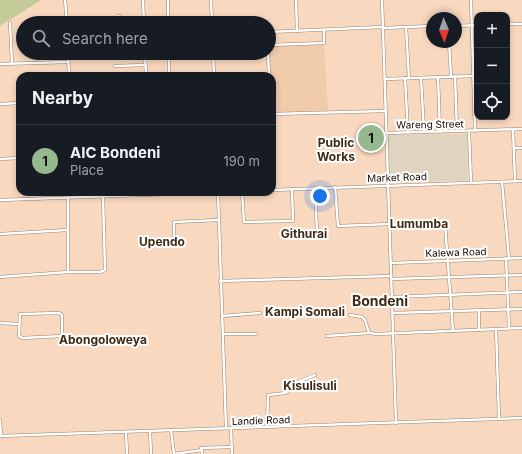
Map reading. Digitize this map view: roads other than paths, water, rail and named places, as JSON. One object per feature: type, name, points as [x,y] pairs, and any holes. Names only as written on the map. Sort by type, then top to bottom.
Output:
[{"type":"street","points":[[65,0],[66,16]]},
{"type":"street","points":[[143,0],[144,16]]},
{"type":"street","points":[[168,0],[168,16]]},
{"type":"street","points":[[211,0],[212,16]]},
{"type":"street","points":[[296,0],[297,31]]},
{"type":"street","points":[[382,0],[382,28],[386,79],[385,111],[396,423]]},
{"type":"street","points":[[386,79],[474,76],[471,0]]},
{"type":"street","points":[[10,23],[12,64]]},
{"type":"street","points":[[510,24],[522,24]]},
{"type":"street","points":[[462,26],[472,25]]},
{"type":"street","points":[[276,32],[426,26]]},
{"type":"street","points":[[406,27],[408,133]]},
{"type":"street","points":[[276,44],[324,43],[324,30]]},
{"type":"street","points":[[450,48],[457,132]]},
{"type":"street","points":[[145,60],[146,72]]},
{"type":"street","points":[[169,60],[170,72]]},
{"type":"street","points":[[213,60],[214,72]]},
{"type":"street","points":[[268,60],[269,72]]},
{"type":"street","points":[[0,64],[68,62],[69,72]]},
{"type":"street","points":[[115,66],[145,64]]},
{"type":"street","points":[[438,77],[440,132]]},
{"type":"street","points":[[421,78],[424,132]]},
{"type":"street","points":[[474,84],[475,131]]},
{"type":"street","points":[[0,104],[16,103]]},
{"type":"street","points":[[276,114],[385,111]]},
{"type":"street","name":"Wareng Street","points":[[386,133],[522,129]]},
{"type":"street","points":[[513,130],[515,181]]},
{"type":"street","points":[[469,131],[471,182]]},
{"type":"street","points":[[514,148],[522,148]]},
{"type":"street","points":[[0,159],[16,158]]},
{"type":"street","name":"Market Road","points":[[276,190],[522,181]]},
{"type":"street","points":[[502,182],[507,258],[506,275],[509,328]]},
{"type":"street","points":[[335,187],[338,226],[390,224]]},
{"type":"street","points":[[315,188],[317,232]]},
{"type":"street","points":[[242,196],[244,222],[293,221],[292,189]]},
{"type":"street","points":[[0,200],[103,196],[105,270],[100,272],[68,272],[0,276]]},
{"type":"street","points":[[218,196],[226,428]]},
{"type":"street","points":[[68,198],[68,272]]},
{"type":"street","points":[[174,243],[174,222],[219,220]]},
{"type":"street","points":[[445,224],[453,331]]},
{"type":"street","points":[[0,234],[68,230]]},
{"type":"street","name":"Kalewa Road","points":[[391,263],[522,258]]},
{"type":"street","points":[[220,281],[522,275]]},
{"type":"street","points":[[392,297],[522,292]]},
{"type":"street","points":[[392,313],[522,309]]},
{"type":"street","points":[[479,311],[479,330]]},
{"type":"street","points":[[59,313],[62,315],[63,334],[60,337],[22,338],[19,336],[18,324],[20,314],[59,313]]},
{"type":"street","points":[[222,316],[260,313]]},
{"type":"street","points":[[350,315],[362,317],[366,320],[369,333]]},
{"type":"street","points":[[0,323],[18,324]]},
{"type":"street","points":[[327,336],[369,333],[522,328]]},
{"type":"street","points":[[496,329],[499,418]]},
{"type":"street","points":[[223,334],[256,334]]},
{"type":"street","points":[[267,428],[268,395],[286,393],[293,384],[315,375]]},
{"type":"street","name":"Landie Road","points":[[0,436],[226,428],[267,428],[522,418]]},
{"type":"street","points":[[0,420],[0,436]]},
{"type":"street","points":[[231,428],[232,454]]},
{"type":"street","points":[[171,430],[174,454],[202,450],[201,448],[231,447]]},
{"type":"street","points":[[150,431],[151,454]]},
{"type":"street","points":[[126,432],[127,454]]},
{"type":"waterway","points":[[226,317],[240,316]]},
{"type":"place","name":"AIC Bondeni","points":[[371,138]]},
{"type":"district","name":"Public Works","points":[[336,149]]},
{"type":"district","name":"Lumumba","points":[[419,223]]},
{"type":"district","name":"Githurai","points":[[304,233]]},
{"type":"district","name":"Upendo","points":[[162,241]]},
{"type":"district","name":"Bondeni","points":[[380,300]]},
{"type":"district","name":"Kampi Somali","points":[[305,311]]},
{"type":"district","name":"Abongoloweya","points":[[103,339]]},
{"type":"district","name":"Kisulisuli","points":[[310,385]]}]
